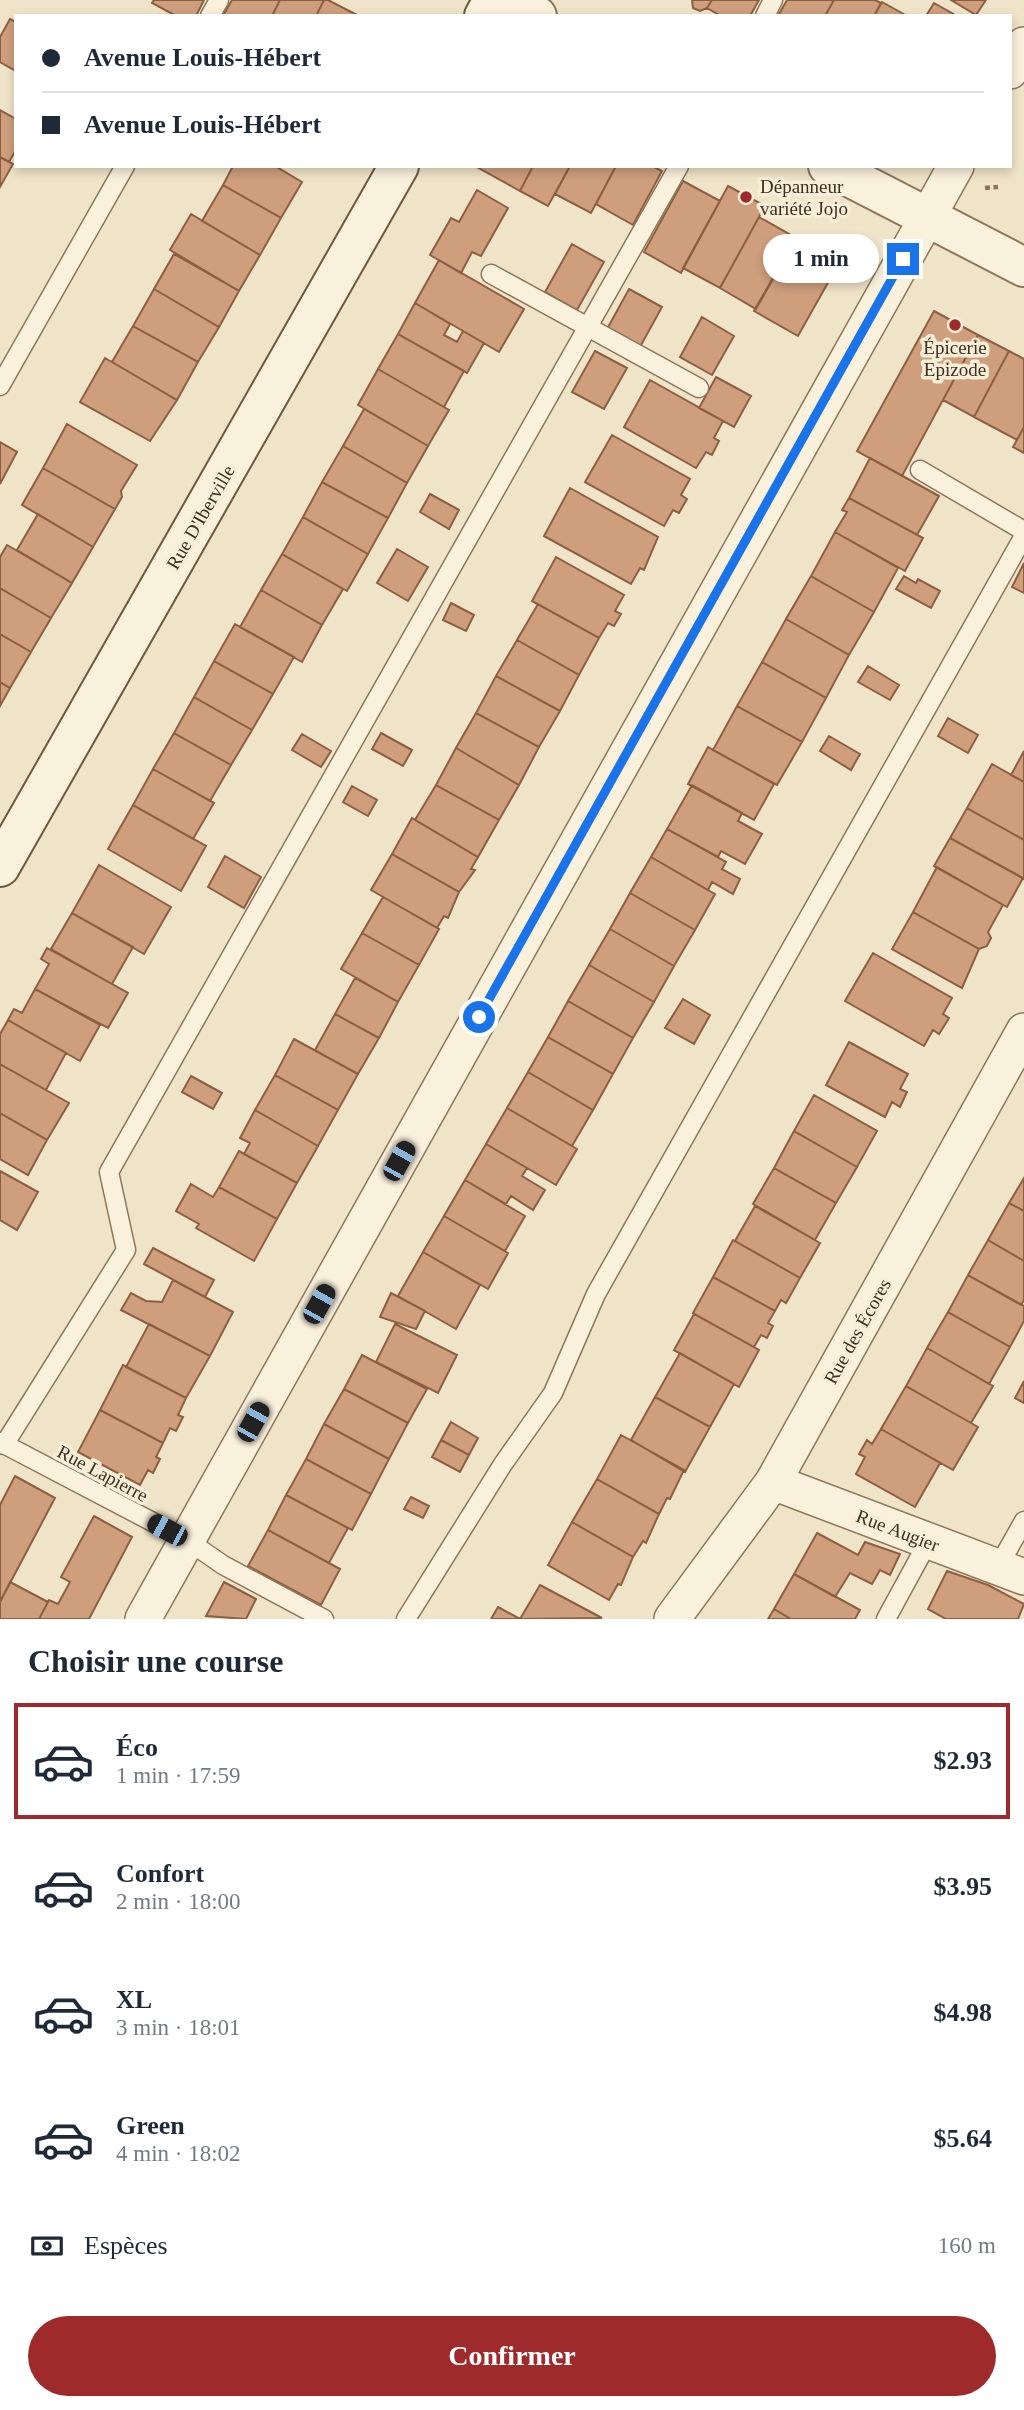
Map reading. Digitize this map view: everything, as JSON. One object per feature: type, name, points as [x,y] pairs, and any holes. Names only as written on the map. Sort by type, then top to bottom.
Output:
[{"type":"main road","points":[[507,0],[533,14]]},
{"type":"main road","name":"Rue D'Iberville","points":[[0,867],[398,168]]},
{"type":"main road","points":[[832,168],[1024,267]]},
{"type":"street","points":[[1012,67],[1024,45]]},
{"type":"street","points":[[143,1619],[955,168]]},
{"type":"street","name":"Rue des Écores","points":[[672,1619],[773,1482],[1024,1031]]},
{"type":"street","name":"Rue Augier","points":[[773,1482],[1011,1572]]},
{"type":"lane","points":[[0,386],[124,168]]},
{"type":"lane","points":[[2,1443],[126,1250],[109,1172],[678,168]]},
{"type":"lane","points":[[491,274],[699,388]]},
{"type":"lane","points":[[920,470],[1024,531]]},
{"type":"lane","points":[[406,1619],[503,1464],[553,1393],[596,1294],[1024,537]]},
{"type":"lane","name":"Rue Lapierre","points":[[2,1443],[187,1540],[223,1565],[324,1619]]},
{"type":"lane","points":[[1011,1572],[1024,1521]]},
{"type":"lane","points":[[886,1619],[928,1542]]},
{"type":"path","points":[[984,188],[998,187]]},
{"type":"path","points":[[858,246],[873,244]]},
{"type":"building","points":[[154,0],[204,0],[197,14],[172,14],[152,3]]},
{"type":"building","points":[[232,0],[280,0],[273,14],[224,14]]},
{"type":"building","points":[[280,0],[324,0],[317,14],[273,14]]},
{"type":"building","points":[[324,0],[328,0],[355,14],[317,14]]},
{"type":"building","points":[[692,0],[712,0],[707,8],[700,11],[693,8]]},
{"type":"building","points":[[712,0],[759,0],[751,14],[718,14],[707,8]]},
{"type":"building","points":[[787,0],[834,0],[826,14],[779,14]]},
{"type":"building","points":[[834,0],[875,0],[881,3],[875,14],[826,14]]},
{"type":"building","points":[[951,0],[986,0],[974,14]]},
{"type":"building","points":[[882,2],[903,14],[875,14]]},
{"type":"building","points":[[934,3],[953,14],[927,14]]},
{"type":"building","points":[[10,19],[14,21],[14,70],[0,62],[0,37]]},
{"type":"building","points":[[0,110],[14,118],[14,153],[9,162],[0,157]]},
{"type":"building","points":[[0,157],[13,164],[0,187]]},
{"type":"building","points":[[232,168],[278,168],[302,182],[281,218],[223,185]]},
{"type":"building","points":[[479,168],[532,168],[520,191]]},
{"type":"building","points":[[532,168],[569,168],[548,206],[520,191]]},
{"type":"building","points":[[569,168],[615,168],[591,213],[555,194]]},
{"type":"building","points":[[615,168],[656,168],[662,171],[633,225],[596,204]]},
{"type":"building","points":[[683,181],[720,201],[681,273],[644,252]]},
{"type":"building","points":[[223,185],[281,218],[260,255],[202,221]]},
{"type":"building","points":[[728,186],[765,206],[720,288],[683,268]]},
{"type":"building","points":[[477,190],[508,208],[481,256],[472,252],[461,273],[430,255],[451,218],[459,222]]},
{"type":"building","points":[[191,214],[260,255],[239,291],[170,250]]},
{"type":"building","points":[[759,217],[796,238],[756,309],[720,288]]},
{"type":"building","points":[[796,238],[839,263],[798,336],[754,311]]},
{"type":"building","points":[[572,244],[604,262],[577,310],[545,292]]},
{"type":"building","points":[[174,254],[239,291],[219,327],[154,289]]},
{"type":"building","points":[[439,260],[524,309],[499,352],[415,303]]},
{"type":"building","points":[[154,289],[219,327],[198,362],[133,326]]},
{"type":"building","points":[[629,289],[662,307],[640,347],[607,329]]},
{"type":"building","points":[[415,303],[450,324],[444,335],[457,342],[463,331],[484,343],[467,373],[398,334]]},
{"type":"building","points":[[934,311],[978,335],[902,476],[857,451]]},
{"type":"building","points":[[702,317],[734,336],[712,375],[680,357]]},
{"type":"building","points":[[133,326],[198,362],[177,400],[112,362]]},
{"type":"building","points":[[398,334],[464,371],[444,407],[378,369]]},
{"type":"building","points":[[978,335],[1009,351],[974,417],[943,400]]},
{"type":"building","points":[[595,351],[627,368],[604,409],[572,392]]},
{"type":"building","points":[[1009,351],[1024,359],[1024,427],[1017,440],[974,417]]},
{"type":"building","points":[[105,358],[177,400],[150,441],[80,402]]},
{"type":"building","points":[[378,369],[449,410],[428,446],[358,405]]},
{"type":"building","points":[[716,377],[751,396],[734,427],[699,408]]},
{"type":"building","points":[[650,380],[723,421],[714,438],[719,441],[712,455],[706,452],[696,468],[624,427]]},
{"type":"building","points":[[364,409],[428,446],[407,483],[343,446]]},
{"type":"building","points":[[67,424],[137,465],[121,491],[122,497],[115,509],[43,468]]},
{"type":"building","points":[[1024,427],[1024,453],[1013,447]]},
{"type":"building","points":[[612,435],[690,479],[681,495],[687,499],[679,513],[673,510],[664,526],[585,482]]},
{"type":"building","points":[[0,442],[17,452],[0,484]]},
{"type":"building","points":[[343,446],[407,483],[388,518],[322,482]]},
{"type":"building","points":[[870,458],[939,496],[917,535],[849,498]]},
{"type":"building","points":[[43,468],[115,509],[93,547],[22,505]]},
{"type":"building","points":[[322,482],[388,518],[368,554],[303,517]]},
{"type":"building","points":[[570,488],[658,537],[644,570],[640,568],[631,584],[544,536]]},
{"type":"building","points":[[430,494],[459,510],[449,529],[420,512]]},
{"type":"building","points":[[849,498],[923,538],[905,571],[835,532],[847,512],[842,510]]},
{"type":"building","points":[[38,514],[93,547],[72,583],[17,550]]},
{"type":"building","points":[[303,517],[368,554],[347,591],[282,554]]},
{"type":"building","points":[[835,532],[898,568],[874,612],[811,576]]},
{"type":"building","points":[[7,545],[72,583],[51,618],[0,588],[0,557]]},
{"type":"building","points":[[397,549],[428,567],[408,601],[377,583]]},
{"type":"building","points":[[282,554],[343,589],[322,625],[261,590]]},
{"type":"building","points":[[556,557],[624,595],[615,611],[621,614],[614,626],[608,623],[599,638],[532,601]]},
{"type":"building","points":[[1024,563],[1024,593],[1012,587]]},
{"type":"building","points":[[811,576],[874,612],[849,655],[786,619]]},
{"type":"building","points":[[904,576],[916,583],[918,579],[940,591],[931,608],[896,589]]},
{"type":"building","points":[[0,588],[51,618],[31,652],[0,634]]},
{"type":"building","points":[[261,590],[322,625],[302,662],[240,627]]},
{"type":"building","points":[[451,603],[474,615],[466,631],[443,620]]},
{"type":"building","points":[[538,604],[599,638],[579,675],[517,640]]},
{"type":"building","points":[[786,619],[849,655],[826,698],[762,662]]},
{"type":"building","points":[[235,624],[294,657],[273,694],[214,661]]},
{"type":"building","points":[[0,634],[31,652],[10,688],[0,682]]},
{"type":"building","points":[[517,640],[579,675],[560,711],[496,676]]},
{"type":"building","points":[[214,661],[273,694],[252,730],[194,697]]},
{"type":"building","points":[[762,662],[826,698],[802,742],[737,706]]},
{"type":"building","points":[[868,666],[899,685],[890,700],[858,682]]},
{"type":"building","points":[[496,676],[560,711],[539,747],[476,713]]},
{"type":"building","points":[[0,682],[10,688],[0,706]]},
{"type":"building","points":[[194,697],[252,730],[231,765],[174,733]]},
{"type":"building","points":[[737,706],[802,742],[777,785],[713,750]]},
{"type":"building","points":[[476,713],[539,747],[519,785],[456,748]]},
{"type":"building","points":[[948,718],[978,735],[968,753],[938,736]]},
{"type":"building","points":[[174,733],[231,765],[210,801],[153,769]]},
{"type":"building","points":[[381,733],[412,750],[403,766],[372,749]]},
{"type":"building","points":[[302,734],[331,751],[321,767],[292,750]]},
{"type":"building","points":[[829,736],[860,754],[851,770],[820,751]]},
{"type":"building","points":[[708,747],[774,784],[754,820],[688,784]]},
{"type":"building","points":[[456,748],[519,785],[499,820],[436,785]]},
{"type":"building","points":[[1024,751],[1024,782],[1011,775]]},
{"type":"building","points":[[992,764],[1024,782],[1024,840],[967,808]]},
{"type":"building","points":[[153,769],[214,803],[193,839],[133,805]]},
{"type":"building","points":[[436,785],[499,820],[478,857],[415,820]]},
{"type":"building","points":[[692,785],[742,813],[738,821],[762,834],[745,864],[721,851],[718,857],[667,829]]},
{"type":"building","points":[[352,786],[377,800],[368,816],[343,802]]},
{"type":"building","points":[[133,805],[206,846],[181,891],[108,849]]},
{"type":"building","points":[[967,808],[1024,840],[1024,879],[950,838]]},
{"type":"building","points":[[412,818],[478,857],[471,869],[475,870],[459,892],[392,854]]},
{"type":"building","points":[[667,829],[726,862],[722,869],[740,879],[733,894],[712,882],[708,890],[651,857]]},
{"type":"building","points":[[950,838],[1023,878],[1007,907],[934,866]]},
{"type":"building","points":[[392,854],[459,892],[448,918],[444,916],[437,928],[371,890]]},
{"type":"building","points":[[225,856],[261,877],[244,908],[208,887]]},
{"type":"building","points":[[651,857],[715,894],[695,930],[630,893]]},
{"type":"building","points":[[99,865],[171,907],[144,954],[72,913]]},
{"type":"building","points":[[937,867],[1003,905],[988,932],[991,938],[987,946],[979,949],[913,912]]},
{"type":"building","points":[[630,893],[695,930],[674,966],[610,929]]},
{"type":"building","points":[[383,897],[439,929],[419,965],[362,933]]},
{"type":"building","points":[[913,912],[979,949],[962,988],[892,949]]},
{"type":"building","points":[[72,913],[133,947],[112,984],[51,949]]},
{"type":"building","points":[[610,929],[674,966],[654,1002],[589,965]]},
{"type":"building","points":[[362,933],[419,965],[398,1002],[341,969]]},
{"type":"building","points":[[47,948],[128,993],[108,1028],[35,989],[49,964],[41,959]]},
{"type":"building","points":[[873,953],[952,998],[943,1014],[949,1018],[939,1034],[933,1030],[924,1046],[845,1001]]},
{"type":"building","points":[[589,965],[654,1002],[633,1038],[568,1001]]},
{"type":"building","points":[[355,978],[398,1002],[379,1038],[335,1014]]},
{"type":"building","points":[[35,989],[100,1025],[80,1061],[8,1020],[14,1009],[22,1013]]},
{"type":"building","points":[[683,999],[710,1015],[694,1044],[665,1028]]},
{"type":"building","points":[[568,1001],[633,1038],[613,1074],[548,1037]]},
{"type":"building","points":[[335,1014],[379,1038],[358,1074],[315,1050]]},
{"type":"building","points":[[8,1020],[66,1053],[46,1090],[0,1064],[0,1034]]},
{"type":"building","points":[[548,1037],[613,1074],[593,1110],[528,1072]]},
{"type":"building","points":[[294,1039],[358,1074],[338,1110],[275,1075]]},
{"type":"building","points":[[849,1042],[908,1074],[900,1089],[907,1092],[900,1107],[892,1102],[885,1117],[826,1085]]},
{"type":"building","points":[[0,1064],[69,1103],[47,1140],[0,1113]]},
{"type":"building","points":[[528,1072],[593,1110],[572,1146],[507,1108]]},
{"type":"building","points":[[275,1075],[338,1110],[318,1146],[255,1110]]},
{"type":"building","points":[[191,1076],[222,1093],[213,1109],[182,1092]]},
{"type":"building","points":[[814,1095],[877,1131],[857,1167],[794,1131]]},
{"type":"building","points":[[507,1108],[577,1149],[556,1185],[486,1144]]},
{"type":"building","points":[[255,1110],[318,1146],[297,1183],[244,1154],[250,1143],[240,1138]]},
{"type":"building","points":[[0,1113],[47,1140],[28,1175],[0,1159]]},
{"type":"building","points":[[794,1131],[857,1167],[836,1203],[774,1168]]},
{"type":"building","points":[[486,1144],[527,1168],[522,1176],[545,1190],[533,1210],[511,1196],[506,1204],[465,1180]]},
{"type":"building","points":[[239,1151],[297,1183],[277,1219],[219,1187]]},
{"type":"building","points":[[774,1168],[836,1203],[815,1240],[753,1204]]},
{"type":"building","points":[[0,1171],[38,1192],[17,1230],[0,1220]]},
{"type":"building","points":[[1024,1178],[1024,1211],[1009,1203]]},
{"type":"building","points":[[465,1180],[525,1216],[505,1251],[444,1216]]},
{"type":"building","points":[[191,1184],[213,1197],[219,1187],[277,1219],[254,1261],[196,1228],[199,1224],[176,1211]]},
{"type":"building","points":[[1009,1203],[1024,1211],[1024,1261],[988,1240]]},
{"type":"building","points":[[755,1206],[820,1243],[800,1278],[735,1241]]},
{"type":"building","points":[[444,1216],[508,1253],[488,1289],[423,1252]]},
{"type":"building","points":[[733,1240],[800,1278],[786,1303],[781,1300],[775,1311],[713,1277]]},
{"type":"building","points":[[988,1240],[1024,1261],[1024,1300],[1021,1305],[968,1275]]},
{"type":"building","points":[[153,1248],[214,1280],[205,1297],[144,1264]]},
{"type":"building","points":[[423,1252],[480,1285],[456,1329],[398,1296]]},
{"type":"building","points":[[968,1275],[1024,1306],[1024,1321],[1010,1347],[948,1312]]},
{"type":"building","points":[[713,1277],[775,1311],[768,1323],[773,1326],[767,1338],[761,1335],[754,1347],[693,1313]]},
{"type":"building","points":[[173,1280],[233,1312],[210,1356],[121,1310],[131,1293],[146,1301],[162,1302]]},
{"type":"building","points":[[391,1293],[425,1311],[416,1329],[380,1317]]},
{"type":"building","points":[[948,1312],[1010,1347],[989,1384],[927,1348]]},
{"type":"building","points":[[694,1314],[759,1350],[739,1387],[674,1350]]},
{"type":"building","points":[[149,1324],[210,1356],[186,1398],[126,1367]]},
{"type":"building","points":[[395,1324],[457,1355],[438,1393],[376,1362]]},
{"type":"building","points":[[927,1348],[993,1386],[971,1423],[906,1386]]},
{"type":"building","points":[[680,1353],[734,1384],[710,1427],[655,1397]]},
{"type":"building","points":[[362,1355],[427,1389],[408,1423],[344,1389]]},
{"type":"building","points":[[123,1365],[186,1398],[178,1415],[183,1417],[176,1431],[170,1428],[163,1443],[100,1410]]},
{"type":"building","points":[[1024,1381],[1024,1403],[1015,1398]]},
{"type":"building","points":[[906,1386],[978,1427],[953,1470],[881,1429]]},
{"type":"building","points":[[344,1389],[408,1423],[389,1459],[324,1424]]},
{"type":"building","points":[[655,1397],[710,1427],[685,1472],[631,1440]]},
{"type":"building","points":[[100,1410],[163,1443],[156,1457],[160,1459],[153,1473],[148,1470],[140,1485],[78,1452]]},
{"type":"building","points":[[451,1422],[478,1438],[469,1455],[441,1440]]},
{"type":"building","points":[[324,1424],[389,1459],[371,1494],[306,1459]]},
{"type":"building","points":[[881,1429],[940,1463],[915,1507],[856,1474],[865,1457],[859,1454],[867,1440],[872,1444]]},
{"type":"building","points":[[621,1435],[684,1470],[670,1499],[667,1498],[659,1514],[597,1479]]},
{"type":"building","points":[[441,1440],[469,1455],[460,1472],[432,1457]]},
{"type":"building","points":[[306,1459],[371,1494],[352,1530],[286,1495]]},
{"type":"building","points":[[15,1476],[55,1498],[0,1602],[0,1505]]},
{"type":"building","points":[[597,1479],[659,1514],[646,1543],[643,1541],[633,1557],[572,1522]]},
{"type":"building","points":[[286,1495],[348,1528],[329,1563],[268,1530]]},
{"type":"building","points":[[411,1497],[429,1506],[423,1518],[404,1509]]},
{"type":"building","points":[[94,1516],[132,1537],[89,1619],[39,1619],[49,1600],[58,1604],[70,1582],[61,1577]]},
{"type":"building","points":[[572,1522],[633,1557],[621,1585],[618,1584],[609,1600],[548,1565]]},
{"type":"building","points":[[268,1530],[340,1569],[321,1605],[248,1566]]},
{"type":"building","points":[[817,1533],[858,1555],[865,1542],[900,1554],[890,1575],[880,1570],[872,1584],[850,1573],[835,1597],[794,1574]]},
{"type":"building","points":[[947,1571],[988,1585],[1024,1604],[1018,1619],[946,1619],[928,1609]]},
{"type":"building","points":[[794,1574],[860,1610],[855,1619],[791,1619],[774,1609]]},
{"type":"building","points":[[10,1582],[48,1602],[39,1619],[0,1619],[0,1602]]},
{"type":"building","points":[[224,1582],[256,1599],[246,1619],[206,1616]]},
{"type":"building","points":[[540,1585],[602,1618],[520,1619]]},
{"type":"building","points":[[498,1607],[520,1619],[491,1619]]},
{"type":"building","points":[[774,1609],[791,1619],[768,1619]]},
{"type":"place","name":"Dépanneur variété Jojo","points":[[746,197]]},
{"type":"place","name":"Épicerie Epizode","points":[[955,325]]},
{"type":"route","points":[[479,1017],[903,259]]}]
